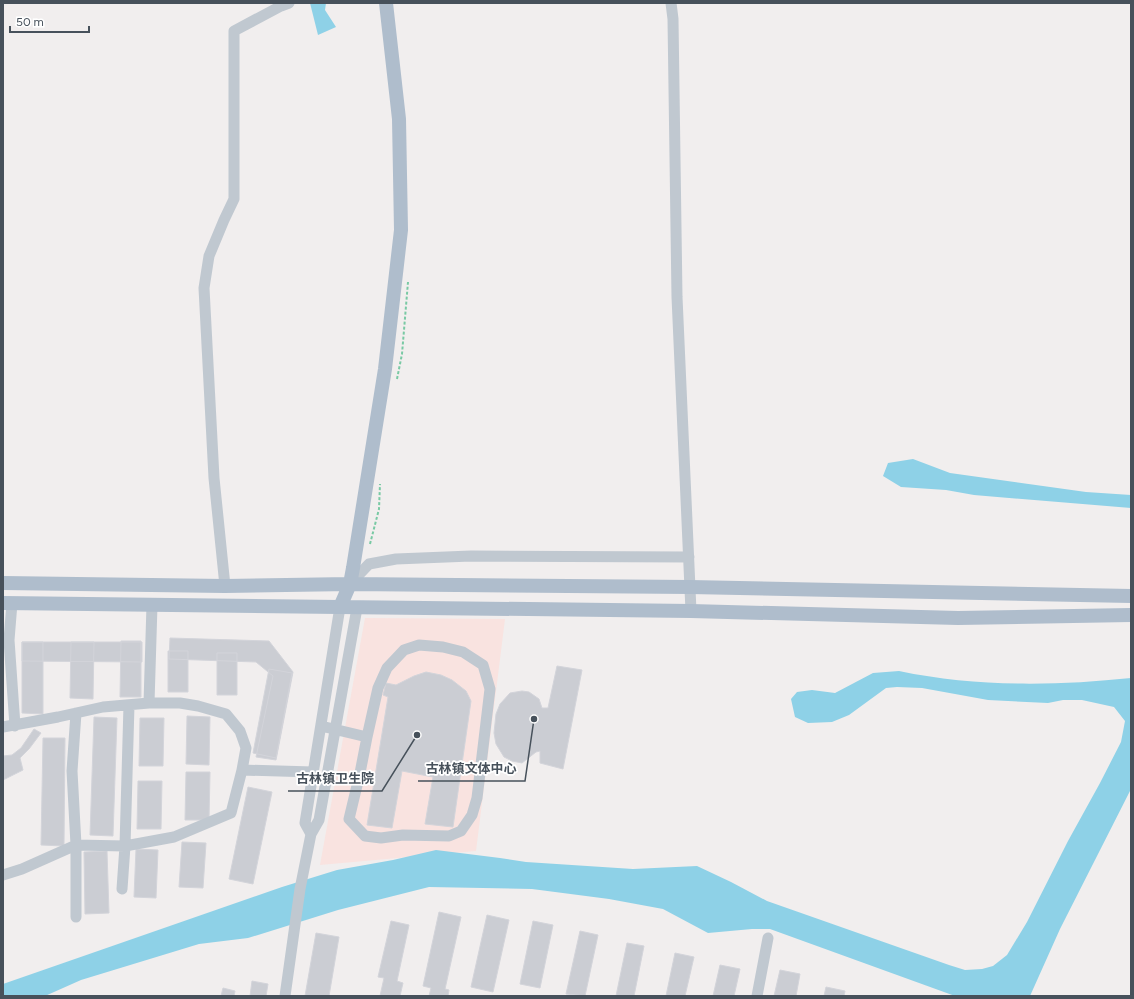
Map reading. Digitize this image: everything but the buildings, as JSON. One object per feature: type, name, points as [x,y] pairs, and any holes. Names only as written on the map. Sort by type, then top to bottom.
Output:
[{"type":"main road","points":[[340,607],[350,584],[385,369],[401,230],[399,119],[386,3]]},
{"type":"main road","points":[[3,582],[225,586],[350,584],[690,587],[1131,596]]},
{"type":"main road","points":[[350,584],[358,608]]},
{"type":"main road","points":[[8,603],[691,611],[958,618],[1131,615]]},
{"type":"street","points":[[225,586],[214,478],[204,288],[209,256],[234,199],[234,31],[289,3]]},
{"type":"street","points":[[671,3],[674,19],[678,316],[691,611]]},
{"type":"street","points":[[350,584],[369,564],[396,559],[471,556],[689,556]]},
{"type":"street","points":[[8,603],[15,726]]},
{"type":"street","points":[[149,703],[152,605]]},
{"type":"street","points":[[311,834],[305,823],[340,607]]},
{"type":"street","points":[[285,996],[300,889],[311,834],[319,820],[358,608]]},
{"type":"street","points":[[419,645],[443,647],[463,652],[483,665],[490,689],[477,798],[472,815],[461,830],[449,836],[403,835],[381,838],[365,836],[349,819],[367,737],[378,688],[388,668],[404,650],[419,645]]},
{"type":"street","points":[[3,727],[15,726],[103,707],[149,703],[180,703],[198,706],[226,714],[240,731],[246,748],[231,813],[174,837],[125,846],[76,844],[22,869],[3,874]]},
{"type":"street","points":[[122,889],[125,846],[129,705]]},
{"type":"street","points":[[76,713],[72,771],[76,844],[76,917]]},
{"type":"street","points":[[321,726],[367,737]]},
{"type":"street","points":[[242,770],[313,772]]},
{"type":"street","points":[[757,996],[768,938]]},
{"type":"shaded area","points":[[365,618],[505,619],[476,851],[320,865]]},
{"type":"water","points":[[310,3],[326,3],[325,10],[336,27],[318,35]]},
{"type":"water","points":[[913,459],[950,473],[1086,492],[1131,495],[1131,508],[974,495],[946,490],[901,487],[883,476],[888,463]]},
{"type":"water","points":[[899,671],[956,680],[1015,684],[1073,683],[1131,678],[1131,789],[1060,929],[1030,996],[955,996],[770,929],[708,933],[663,909],[609,899],[532,889],[429,887],[338,910],[248,938],[199,944],[81,980],[45,996],[3,996],[3,984],[282,887],[337,870],[393,860],[436,850],[526,862],[633,869],[697,866],[767,901],[949,965],[965,970],[982,969],[993,966],[1007,955],[1027,922],[1121,742],[1125,721],[1114,707],[1082,700],[1063,700],[1048,703],[988,700],[922,688],[897,687],[886,688],[849,715],[832,722],[808,723],[795,717],[791,699],[797,692],[812,690],[835,693],[873,673]]},
{"type":"place","name":"古林镇文体中心","points":[[534,719]]},
{"type":"place","name":"古林镇卫生院","points":[[417,735]]}]
